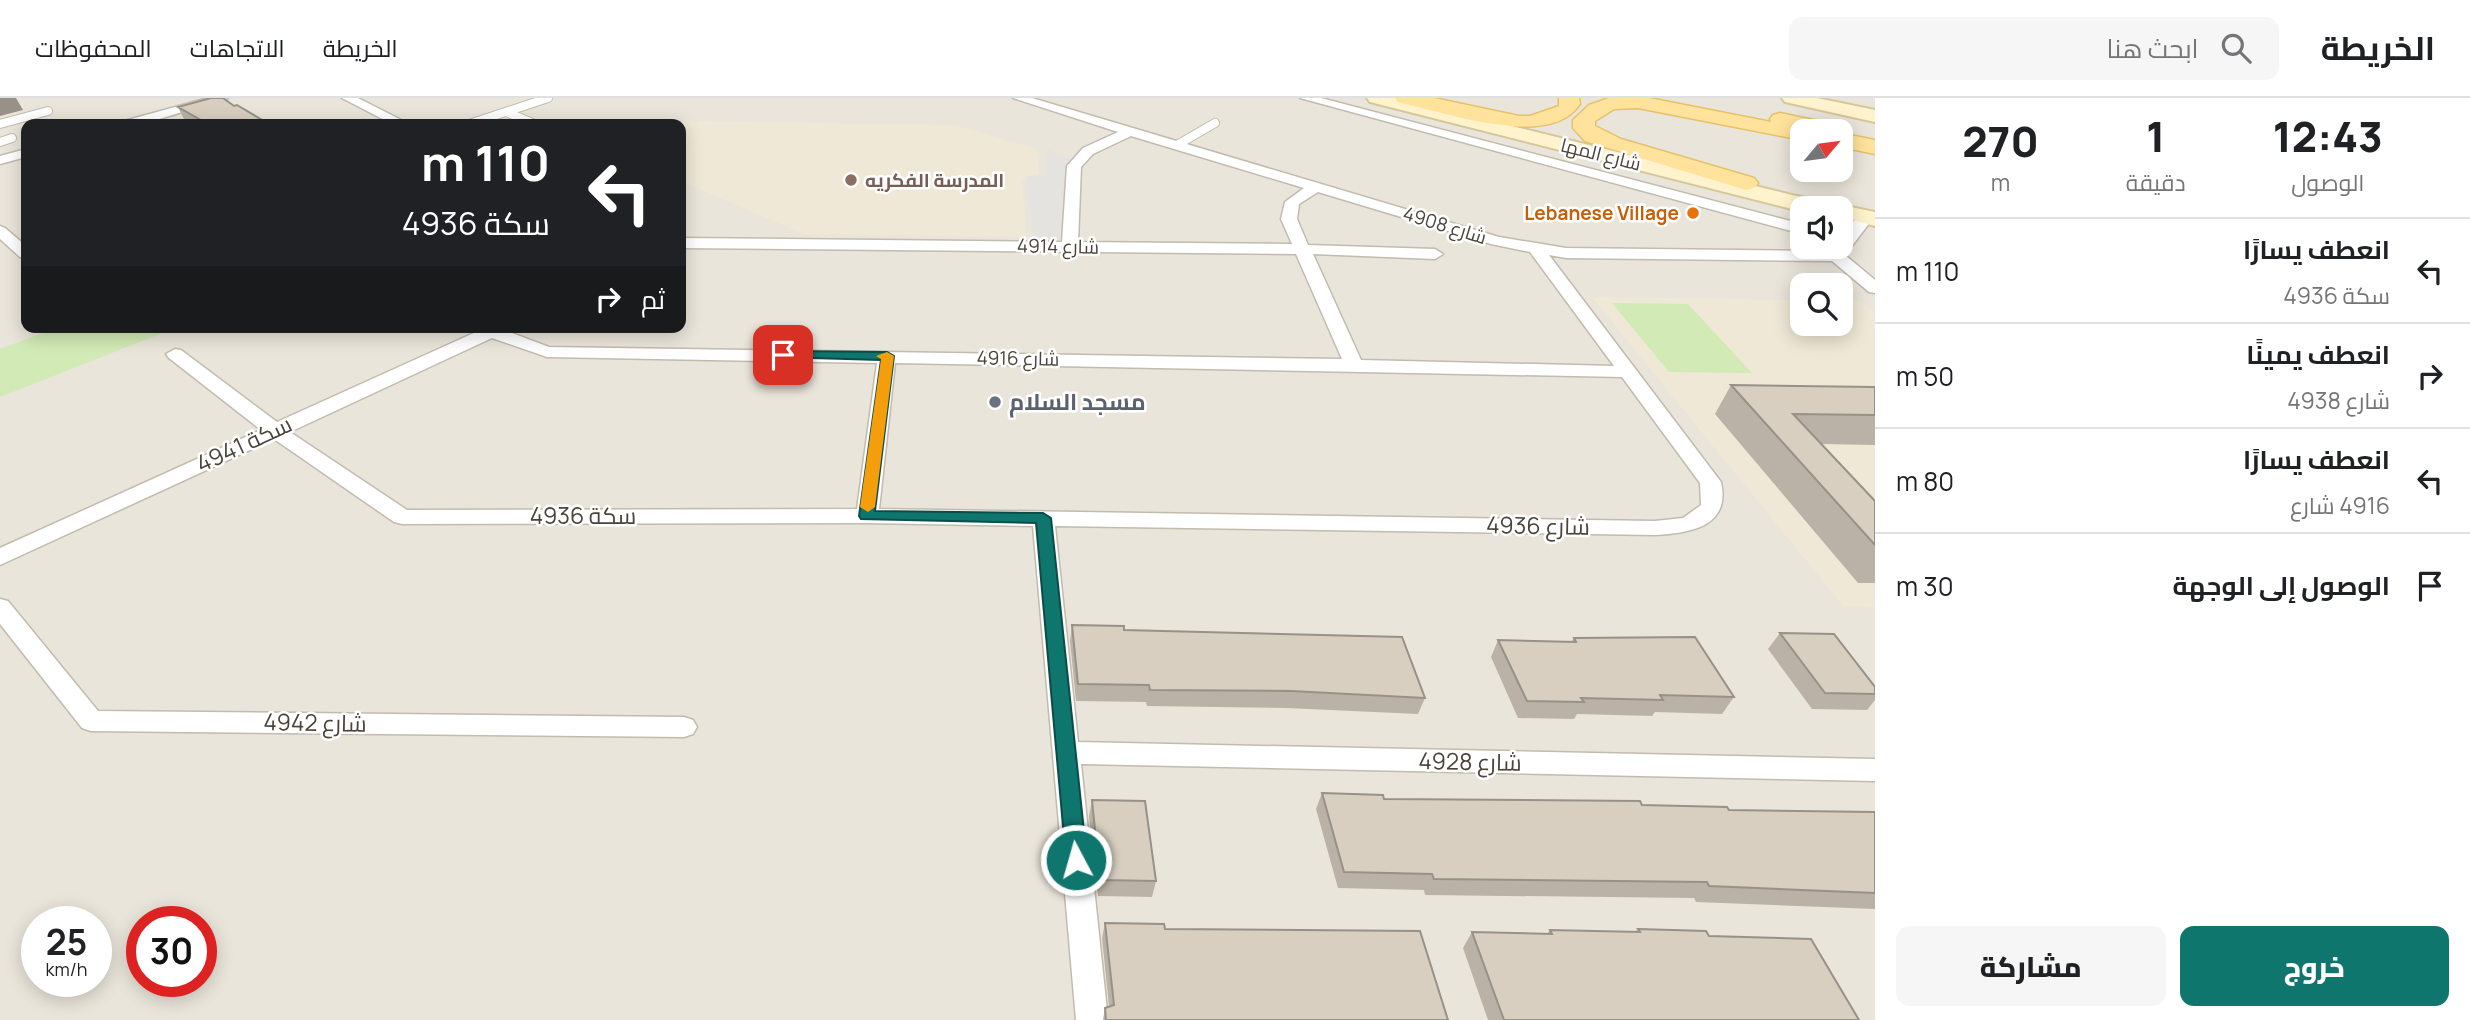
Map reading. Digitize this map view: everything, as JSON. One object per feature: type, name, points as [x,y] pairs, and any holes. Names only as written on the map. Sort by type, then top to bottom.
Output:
[{"type":"main road","points":[[1404,98],[1519,122],[1532,122],[1573,109],[1625,101],[1790,130]]},
{"type":"main road","points":[[1653,98],[1790,129]]},
{"type":"main road","points":[[1685,98],[1790,121]]},
{"type":"main road","points":[[1555,139],[1570,129],[1573,109]]},
{"type":"main road","points":[[1573,109],[1584,128],[1593,136],[1746,183]]},
{"type":"main road","points":[[1853,135],[1875,139]]},
{"type":"main road","points":[[1853,143],[1875,148]]},
{"type":"street","points":[[151,119],[222,98]]},
{"type":"street","points":[[348,98],[392,119]]},
{"type":"street","name":"4908 شارع","points":[[1019,98],[1497,241],[1537,250],[1581,253],[1790,247]]},
{"type":"street","points":[[1306,98],[1790,226]]},
{"type":"street","name":"شارع المها","points":[[1376,98],[1746,183],[1792,196]]},
{"type":"street","name":"شارع المها","points":[[1404,98],[1790,201]]},
{"type":"street","points":[[1791,98],[1875,116]]},
{"type":"street","points":[[1070,246],[1074,166],[1088,151],[1130,131]]},
{"type":"street","points":[[0,160],[21,154]]},
{"type":"street","points":[[1317,186],[1297,197],[1288,213],[1300,249],[1354,365]]},
{"type":"street","name":"4914 شارع","points":[[686,243],[1300,249],[1436,254]]},
{"type":"street","name":"4936 شارع","points":[[1043,518],[1655,528],[1696,521],[1711,508],[1714,500],[1710,482],[1537,250]]},
{"type":"street","points":[[1853,259],[1875,288]]},
{"type":"street","name":"سكة 4941","points":[[0,557],[478,333]]},
{"type":"street","name":"4916 شارع","points":[[493,333],[547,352],[887,356],[1628,372]]},
{"type":"street","name":"سكة 4936","points":[[175,354],[274,430],[402,517],[1043,518]]},
{"type":"street","points":[[867,516],[887,356]]},
{"type":"street","points":[[1043,518],[1092,1020]]},
{"type":"street","name":"4942 شارع","points":[[0,607],[91,721],[684,727]]},
{"type":"street","name":"4928 شارع","points":[[1066,754],[1875,770]]},
{"type":"lane","points":[[484,119],[548,98]]},
{"type":"lane","points":[[0,124],[48,111]]},
{"type":"lane","points":[[506,112],[523,119]]},
{"type":"lane","points":[[1177,145],[1215,123]]},
{"type":"lane","points":[[0,142],[12,138]]},
{"type":"shaded area","points":[[0,98],[1875,98],[1875,1020],[0,1020]]},
{"type":"shaded area","name":"المدرسة الفكريه","points":[[686,121],[955,125],[1037,149],[1039,178],[1022,179],[1026,237],[804,234],[686,183]]},
{"type":"shaded area","points":[[1047,149],[1072,160],[1078,240],[1034,240],[1026,176],[1047,175]]},
{"type":"shaded area","points":[[1592,297],[1790,300],[1790,336],[1853,336],[1853,301],[1861,301],[1875,313],[1875,607],[1843,606]]},
{"type":"green space","points":[[1612,303],[1688,304],[1752,373],[1669,372]]},
{"type":"green space","points":[[42,333],[163,333],[0,397],[0,349]]},
{"type":"building","points":[[211,98],[223,98],[261,119],[199,119],[178,107]]},
{"type":"building","points":[[1731,385],[1875,387],[1875,415],[1793,414],[1875,501],[1875,545]]},
{"type":"building","points":[[1072,625],[1124,626],[1124,630],[1402,637],[1425,698],[1291,691],[1150,690],[1149,685],[1078,684]]},
{"type":"building","points":[[1780,633],[1834,634],[1875,687],[1875,694],[1825,693]]},
{"type":"building","points":[[1695,637],[1734,697],[1660,695],[1663,700],[1581,698],[1584,702],[1527,701],[1498,640],[1576,642],[1574,638]]},
{"type":"building","points":[[1322,793],[1383,795],[1384,799],[1640,801],[1642,805],[1727,807],[1729,810],[1875,812],[1875,893],[1709,886],[1707,882],[1434,879],[1432,874],[1344,872]]},
{"type":"building","points":[[1092,800],[1145,801],[1156,881],[1100,880]]},
{"type":"building","points":[[1105,923],[1164,924],[1165,929],[1420,931],[1448,1020],[1106,1020],[1105,1008],[1114,1005]]},
{"type":"building","points":[[1638,929],[1706,931],[1709,936],[1811,939],[1859,1020],[1504,1020],[1472,932],[1640,932]]},
{"type":"slow traffic","points":[[868,507],[887,356],[883,356]]},
{"type":"place","name":"المدرسة الفكريه","points":[[851,180]]},
{"type":"place","name":"Lebanese Village","points":[[1693,213]]},
{"type":"place","name":"مسجد السلام","points":[[995,402]]},
{"type":"route","points":[[783,355],[887,356],[867,516],[1043,518],[1076,860]]}]
